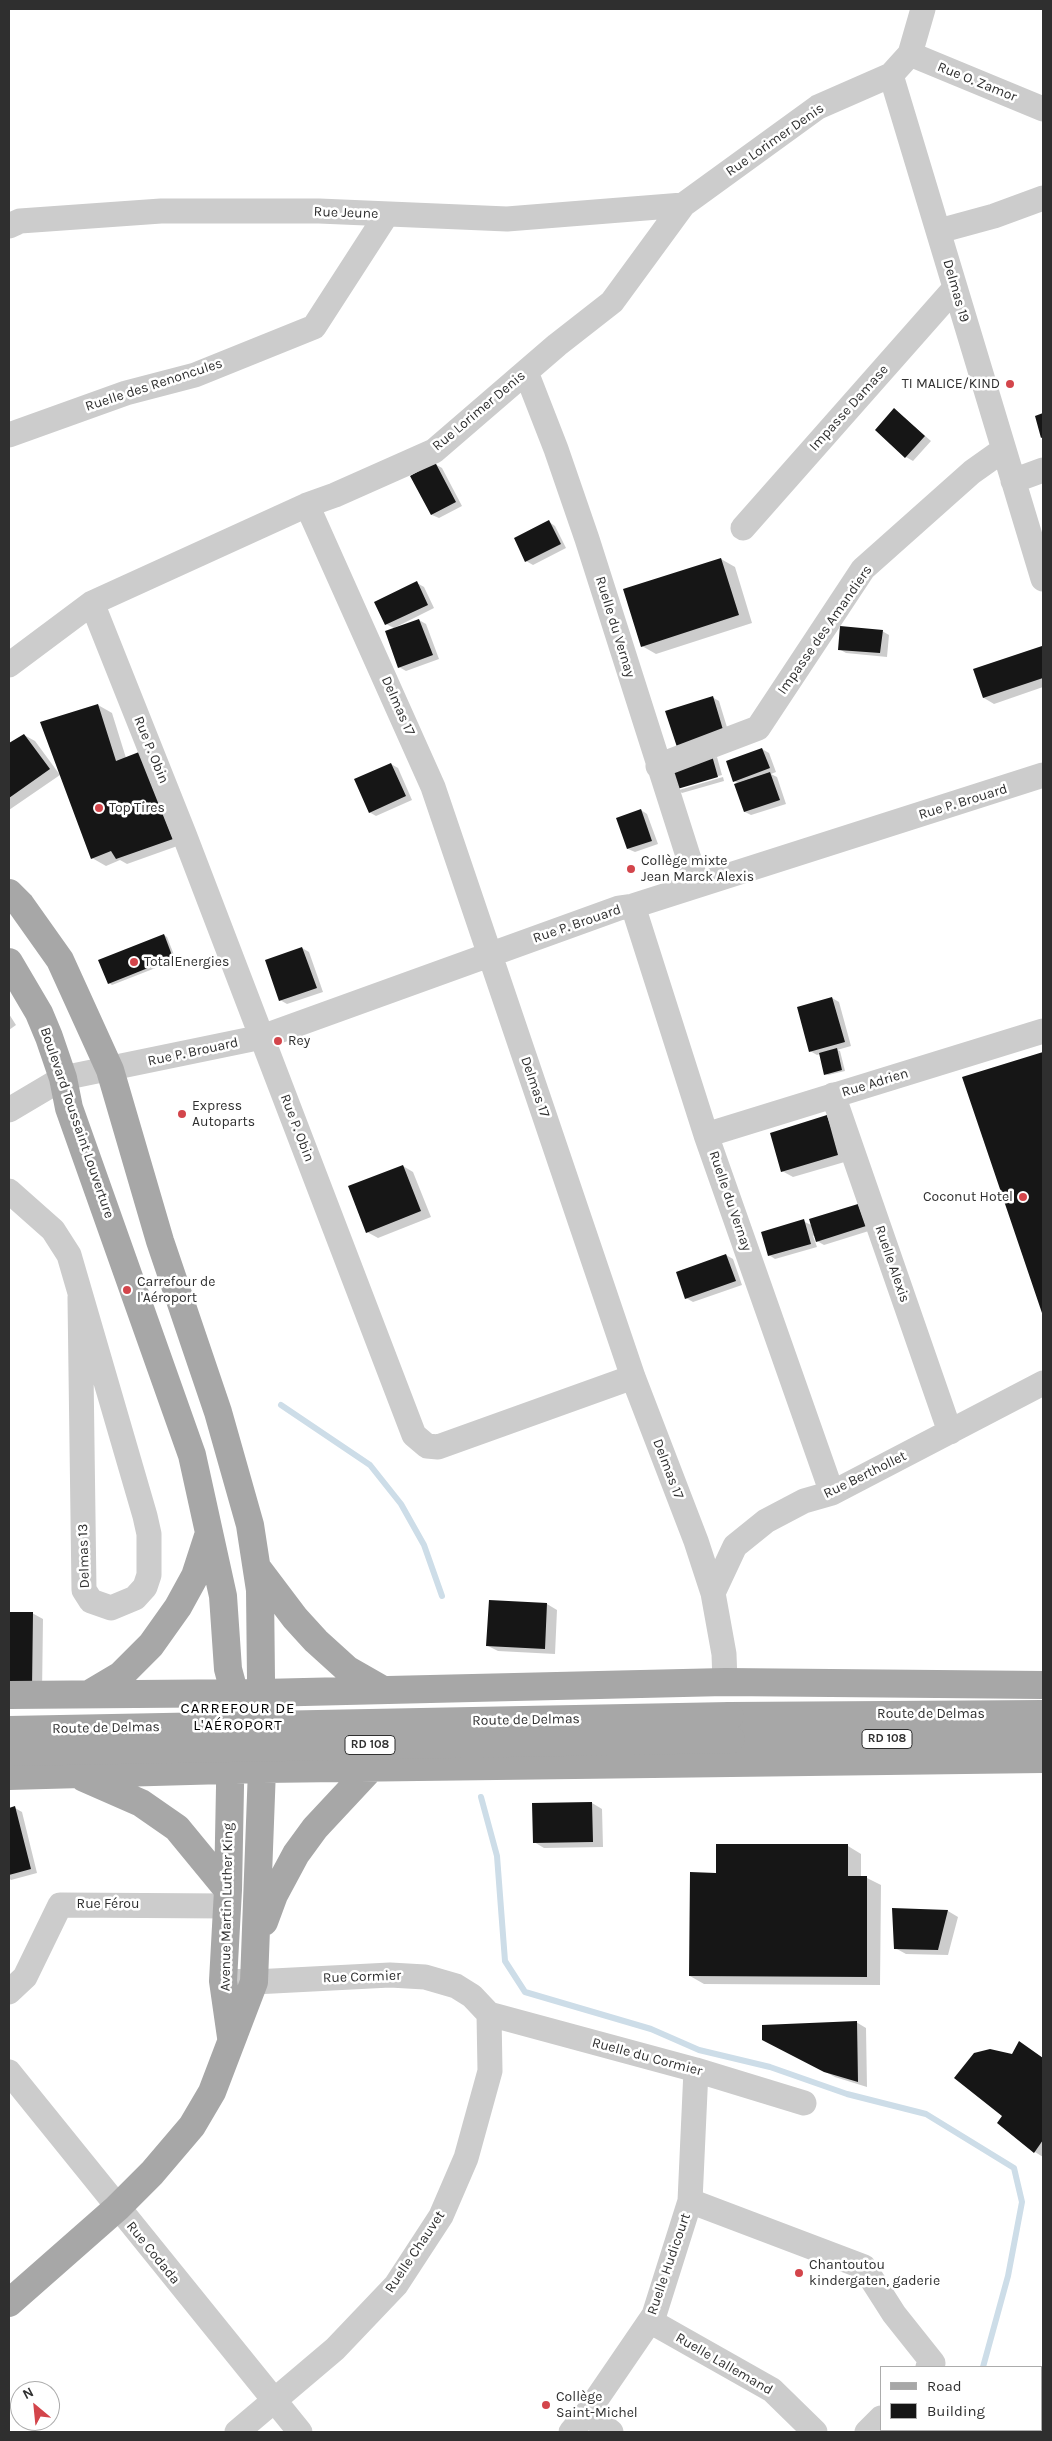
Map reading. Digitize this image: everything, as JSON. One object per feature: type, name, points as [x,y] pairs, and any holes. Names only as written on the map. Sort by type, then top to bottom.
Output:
[{"type":"main road","points":[[9,893],[21,905],[60,960],[110,1070],[160,1241],[218,1412],[250,1525],[257,1567],[262,1619],[262,1769],[255,1961]]},
{"type":"main road","name":"Boulevard Toussaint Louverture","points":[[9,962],[39,1013],[63,1078],[69,1108],[192,1455],[208,1536],[223,1596],[231,1692],[230,1778]]},
{"type":"main road","points":[[89,1694],[121,1675],[151,1645],[178,1607],[195,1576],[208,1536]]},
{"type":"main road","points":[[257,1567],[295,1618],[316,1641],[348,1670],[383,1690]]},
{"type":"main road","points":[[9,1695],[231,1692],[261,1681],[383,1690],[725,1682],[1043,1685]]},
{"type":"main road","name":"Route de Delmas","points":[[9,1752],[730,1728],[1043,1714]]},
{"type":"main road","name":"Route de Delmas","points":[[9,1730],[730,1728],[1043,1739]]},
{"type":"main road","points":[[9,1776],[76,1774],[230,1778],[262,1769],[1043,1759]]},
{"type":"main road","points":[[231,2038],[274,1895],[296,1854],[315,1828],[371,1768]]},
{"type":"main road","points":[[76,1774],[141,1803],[177,1828],[228,1898]]},
{"type":"main road","name":"Avenue Martin Luther King","points":[[9,2303],[117,2208],[152,2174],[192,2126],[212,2092],[231,2038],[223,1980],[228,1898],[230,1778]]},
{"type":"street","points":[[891,75],[910,54],[923,9]]},
{"type":"street","name":"Rue O. Zamor","points":[[910,54],[1043,109]]},
{"type":"street","name":"Rue Lorimer Denis","points":[[9,665],[92,603],[307,505],[335,495],[434,451],[526,372],[612,302],[683,205],[818,107],[891,75]]},
{"type":"street","name":"Delmas 19","points":[[891,75],[1043,579]]},
{"type":"street","points":[[939,231],[994,216],[1043,198]]},
{"type":"street","name":"Rue Jeune","points":[[9,226],[20,222],[161,211],[319,211],[507,219],[683,205]]},
{"type":"street","name":"Ruelle des Renoncules","points":[[9,435],[126,392],[195,375],[314,327],[387,214]]},
{"type":"street","name":"Impasse Damase","points":[[743,528],[955,288]]},
{"type":"street","name":"Ruelle du Vernay","points":[[526,372],[588,539],[658,766],[697,884]]},
{"type":"street","name":"Impasse des Amandiers","points":[[658,766],[758,728],[864,569],[972,472],[1003,450]]},
{"type":"street","points":[[1013,481],[1043,470]]},
{"type":"street","name":"Delmas 17","points":[[307,505],[433,787],[633,1377],[696,1541],[713,1593],[724,1654],[725,1682]]},
{"type":"street","name":"Rue P. Obin","points":[[92,603],[411,1425],[420,1441],[427,1446],[438,1447],[633,1377]]},
{"type":"street","name":"Rue P. Brouard","points":[[63,1078],[110,1070],[262,1037],[619,908],[633,906],[1043,775]]},
{"type":"street","name":"Ruelle du Vernay","points":[[633,906],[706,1135],[832,1493]]},
{"type":"street","name":"Rue Adrien","points":[[706,1135],[1043,1031]]},
{"type":"street","points":[[9,1110],[63,1078]]},
{"type":"street","name":"Ruelle Alexis","points":[[834,1096],[950,1432]]},
{"type":"street","name":"Delmas 13","points":[[9,1191],[53,1230],[69,1255],[149,1534],[148,1575],[145,1587],[135,1598],[111,1608],[91,1601],[84,1590],[80,1298]]},
{"type":"street","name":"Rue Berthollet","points":[[713,1593],[735,1546],[766,1521],[804,1501],[832,1493],[1043,1383]]},
{"type":"street","name":"Rue Férou","points":[[9,1992],[25,1977],[60,1905],[228,1898]]},
{"type":"street","name":"Rue Cormier","points":[[223,1980],[255,1961],[425,1977],[456,1986],[472,1996],[490,2014]]},
{"type":"street","name":"Ruelle du Cormier","points":[[490,2014],[696,2070],[804,2103]]},
{"type":"street","name":"Ruelle Chauvet","points":[[237,2432],[335,2349],[396,2285],[441,2216],[466,2158],[490,2071],[490,2014]]},
{"type":"street","name":"Ruelle Hudicourt","points":[[571,2432],[587,2413],[654,2315],[690,2201],[696,2070]]},
{"type":"street","name":"Rue Codada","points":[[9,2072],[117,2208],[300,2432]]},
{"type":"street","points":[[690,2201],[864,2267],[894,2314],[932,2363],[929,2366]]},
{"type":"street","name":"Ruelle Lallemand","points":[[650,2321],[772,2390],[815,2432]]},
{"type":"street","points":[[587,2413],[611,2432]]},
{"type":"street","points":[[867,2432],[880,2419]]},
{"type":"building","points":[[894,408],[925,436],[905,458],[875,430]]},
{"type":"building","points":[[1043,413],[1043,437],[1041,438],[1035,416]]},
{"type":"building","points":[[435,462],[456,502],[431,515],[410,476]]},
{"type":"building","points":[[549,520],[561,544],[525,562],[514,538]]},
{"type":"building","points":[[721,558],[739,615],[641,647],[623,589]]},
{"type":"building","points":[[417,581],[428,605],[385,625],[374,602]]},
{"type":"building","points":[[419,619],[433,655],[398,668],[385,631]]},
{"type":"building","points":[[840,626],[883,630],[880,653],[838,650]]},
{"type":"building","points":[[1042,646],[1043,678],[983,698],[973,669]]},
{"type":"building","points":[[713,696],[724,733],[677,747],[665,711]]},
{"type":"building","points":[[98,704],[116,761],[139,752],[173,839],[116,859],[111,851],[91,859],[40,722]]},
{"type":"building","points":[[24,734],[50,769],[9,798],[9,743]]},
{"type":"building","points":[[762,748],[770,768],[733,782],[726,761]]},
{"type":"building","points":[[711,752],[718,777],[674,790],[667,764]]},
{"type":"building","points":[[391,763],[406,796],[369,813],[354,779]]},
{"type":"building","points":[[770,772],[780,800],[744,812],[734,784]]},
{"type":"building","points":[[641,809],[652,841],[627,849],[616,818]]},
{"type":"building","points":[[164,934],[173,958],[108,984],[98,960]]},
{"type":"building","points":[[302,947],[317,988],[279,1001],[265,960]]},
{"type":"building","points":[[832,997],[845,1042],[809,1052],[797,1007]]},
{"type":"building","points":[[837,1048],[842,1070],[824,1075],[819,1053]]},
{"type":"building","name":"Coconut Hotel","points":[[1043,1052],[1043,1316],[962,1077]]},
{"type":"building","points":[[827,1115],[838,1155],[781,1172],[770,1133]]},
{"type":"building","points":[[403,1165],[421,1211],[366,1233],[348,1186]]},
{"type":"building","points":[[858,1204],[866,1226],[816,1242],[809,1219]]},
{"type":"building","points":[[804,1219],[811,1244],[768,1256],[761,1232]]},
{"type":"building","points":[[726,1254],[736,1281],[685,1299],[676,1272]]},
{"type":"building","points":[[489,1600],[547,1603],[545,1649],[486,1646]]},
{"type":"building","points":[[9,1612],[33,1612],[32,1689],[9,1689]]},
{"type":"building","points":[[592,1802],[593,1842],[533,1843],[532,1803]]},
{"type":"building","points":[[15,1806],[31,1869],[9,1875],[9,1808]]},
{"type":"building","points":[[716,1844],[848,1844],[848,1876],[867,1876],[867,1977],[689,1976],[690,1872],[716,1873]]},
{"type":"building","points":[[892,1908],[948,1910],[938,1950],[894,1949]]},
{"type":"building","points":[[857,2021],[858,2082],[824,2072],[762,2040],[762,2025]]},
{"type":"building","points":[[1019,2041],[1043,2058],[1043,2140],[1034,2153],[997,2123],[1002,2116],[954,2078],[974,2053],[990,2049],[1012,2054]]},
{"type":"waterway","points":[[281,1405],[370,1465],[401,1504],[424,1545],[442,1596]]},
{"type":"waterway","points":[[481,1797],[497,1856],[505,1961],[525,1992],[651,2029],[699,2050],[770,2067],[847,2094],[926,2114],[1014,2168],[1022,2202],[1008,2276],[983,2366]]},
{"type":"place","name":"TI MALICE/KIND","points":[[1010,384]]},
{"type":"place","name":"Top Tires","points":[[99,808]]},
{"type":"place","name":"Collège mixte Jean Marck Alexis","points":[[631,869]]},
{"type":"place","name":"TotalEnergies","points":[[134,962]]},
{"type":"place","name":"Rey","points":[[278,1041]]},
{"type":"place","name":"Express Autoparts","points":[[182,1114]]},
{"type":"place","name":"Coconut Hotel","points":[[1023,1197]]},
{"type":"place","name":"Carrefour de l'Aéroport","points":[[127,1290]]},
{"type":"place","name":"Chantoutou kindergaten, gaderie","points":[[799,2273]]},
{"type":"place","name":"Collège Saint-Michel","points":[[546,2405]]},
{"type":"district","name":"CARREFOUR DE L'AÉROPORT","points":[[238,1718]]}]
